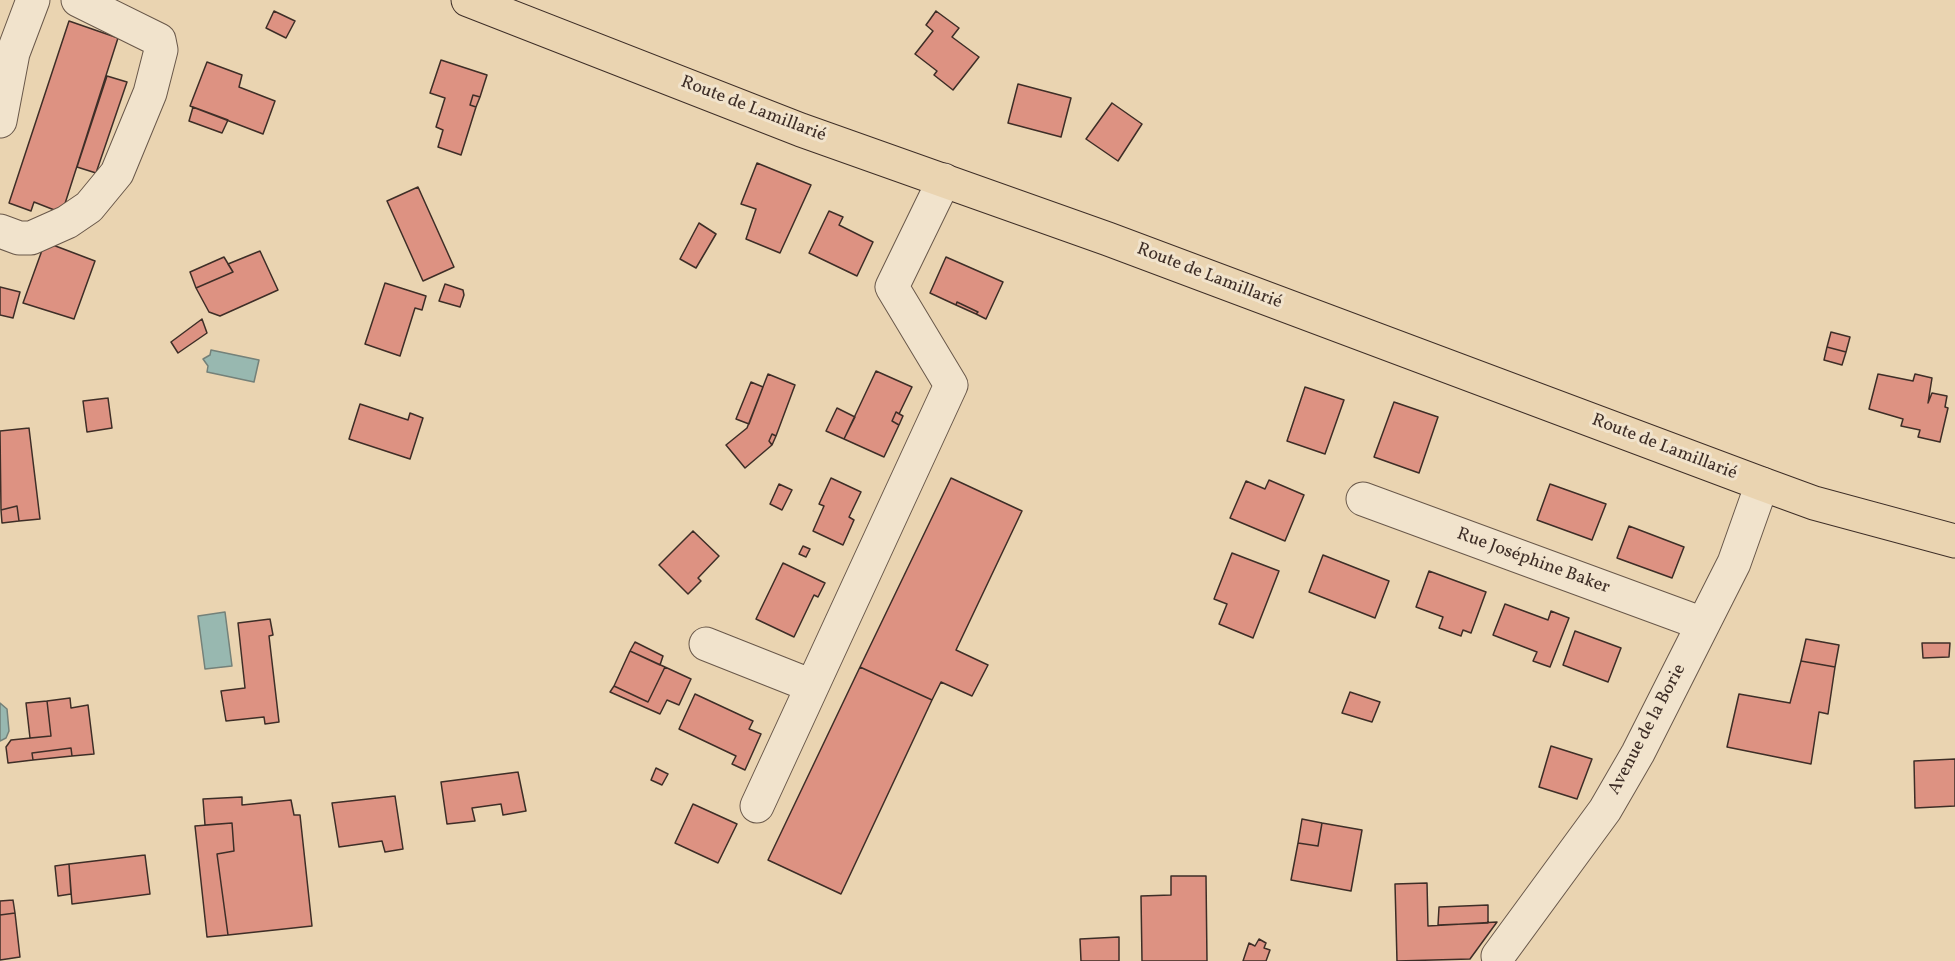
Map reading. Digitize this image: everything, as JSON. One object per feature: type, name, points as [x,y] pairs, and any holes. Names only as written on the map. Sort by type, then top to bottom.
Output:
[{"type":"main road","name":"Route de Lamillarié","points":[[468,0],[801,130],[1119,243],[1762,484],[1824,506],[1955,541]]},
{"type":"street","points":[[0,121],[14,53],[33,0]]},
{"type":"street","points":[[0,231],[12,237],[31,238],[67,222],[90,207],[117,173],[150,93],[161,50],[159,40],[78,0]]},
{"type":"street","points":[[757,806],[951,385],[892,287],[944,180]]},
{"type":"street","name":"Avenue de la Borie","points":[[1498,956],[1605,810],[1638,753],[1746,534],[1762,484]]},
{"type":"street","name":"Rue Joséphine Baker","points":[[1363,499],[1703,624]]},
{"type":"street","points":[[706,644],[812,686]]},
{"type":"water","points":[[211,350],[259,360],[254,382],[207,372],[208,366],[203,359],[210,355]]},
{"type":"water","points":[[225,612],[232,666],[205,669],[198,616]]},
{"type":"water","points":[[0,703],[7,709],[9,731],[6,738],[0,741]]},
{"type":"building","points":[[274,11],[295,21],[286,38],[266,28]]},
{"type":"building","points":[[936,11],[959,28],[952,37],[979,57],[953,90],[934,75],[937,71],[915,54],[933,31],[926,25]]},
{"type":"building","points":[[69,21],[118,38],[62,213],[34,202],[31,211],[9,203]]},
{"type":"building","points":[[441,60],[487,75],[480,97],[473,95],[470,105],[476,107],[461,155],[438,147],[443,130],[436,127],[445,98],[430,93]]},
{"type":"building","points":[[207,62],[242,75],[239,87],[275,101],[263,134],[190,106]]},
{"type":"building","points":[[107,76],[127,82],[96,173],[77,167]]},
{"type":"building","points":[[1018,84],[1071,98],[1061,137],[1008,123]]},
{"type":"building","points":[[473,95],[480,97],[476,107],[470,105]]},
{"type":"building","points":[[1112,103],[1142,124],[1118,161],[1086,139]]},
{"type":"building","points":[[193,107],[228,120],[222,133],[189,121]]},
{"type":"building","points":[[757,163],[811,185],[780,253],[746,239],[756,209],[741,204]]},
{"type":"building","points":[[418,187],[454,267],[423,281],[387,201]]},
{"type":"building","points":[[829,211],[843,217],[839,225],[873,242],[857,276],[809,253]]},
{"type":"building","points":[[699,223],[716,234],[696,268],[680,259]]},
{"type":"building","points":[[45,242],[95,261],[74,319],[23,303]]},
{"type":"building","points":[[260,251],[278,290],[220,316],[209,312],[196,288],[233,272],[228,264]]},
{"type":"building","points":[[224,257],[233,272],[196,288],[190,272]]},
{"type":"building","points":[[946,257],[1003,282],[986,319],[976,314],[978,312],[957,302],[956,305],[930,293]]},
{"type":"building","points":[[385,283],[426,296],[422,310],[415,308],[400,356],[365,344]]},
{"type":"building","points":[[445,284],[463,290],[464,295],[460,307],[439,301]]},
{"type":"building","points":[[0,287],[20,292],[13,318],[0,315]]},
{"type":"building","points":[[957,302],[978,312],[976,314],[956,305]]},
{"type":"building","points":[[202,319],[207,333],[178,353],[171,342]]},
{"type":"building","points":[[1831,332],[1850,337],[1846,352],[1827,347]]},
{"type":"building","points":[[1827,347],[1846,352],[1842,365],[1824,360]]},
{"type":"building","points":[[876,371],[912,387],[899,414],[896,412],[892,421],[899,425],[884,457],[844,439]]},
{"type":"building","points":[[768,374],[795,385],[776,436],[772,434],[769,441],[772,445],[745,468],[726,445],[747,428]]},
{"type":"building","points":[[1878,374],[1913,381],[1915,374],[1932,378],[1928,403],[1932,393],[1947,396],[1945,407],[1948,408],[1940,442],[1918,437],[1920,430],[1901,426],[1903,419],[1869,409]]},
{"type":"building","points":[[751,382],[763,387],[749,424],[736,419]]},
{"type":"building","points":[[1305,387],[1344,400],[1325,454],[1287,441]]},
{"type":"building","points":[[108,398],[112,428],[87,432],[83,401]]},
{"type":"building","points":[[1394,402],[1438,417],[1419,473],[1374,457]]},
{"type":"building","points":[[360,404],[408,420],[410,413],[423,418],[410,459],[349,439]]},
{"type":"building","points":[[837,408],[855,417],[844,439],[826,431]]},
{"type":"building","points":[[896,412],[903,416],[899,425],[892,421]]},
{"type":"building","points":[[29,428],[40,519],[19,521],[17,506],[1,510],[0,431]]},
{"type":"building","points":[[772,434],[776,436],[772,445],[769,441]]},
{"type":"building","points":[[831,478],[861,492],[849,517],[854,520],[843,545],[813,531],[824,506],[819,504]]},
{"type":"building","points":[[951,478],[1022,511],[956,650],[988,665],[972,696],[941,682],[932,700],[860,667]]},
{"type":"building","points":[[1269,480],[1304,495],[1285,541],[1230,518],[1246,481],[1265,489]]},
{"type":"building","points":[[779,484],[792,490],[782,510],[770,504]]},
{"type":"building","points":[[1550,484],[1606,504],[1592,540],[1537,520]]},
{"type":"building","points":[[17,506],[19,521],[2,523],[1,510]]},
{"type":"building","points":[[1629,526],[1684,547],[1672,578],[1617,558]]},
{"type":"building","points":[[693,531],[719,556],[698,578],[701,581],[688,594],[659,565]]},
{"type":"building","points":[[803,546],[810,549],[806,557],[799,554]]},
{"type":"building","points":[[1232,553],[1279,571],[1253,638],[1219,624],[1227,604],[1214,599]]},
{"type":"building","points":[[1323,555],[1389,581],[1375,618],[1309,592]]},
{"type":"building","points":[[783,563],[825,583],[818,597],[814,595],[794,637],[756,619]]},
{"type":"building","points":[[1429,571],[1486,592],[1471,633],[1463,630],[1461,636],[1439,628],[1443,617],[1416,607]]},
{"type":"building","points":[[1505,604],[1548,620],[1551,611],[1569,618],[1550,667],[1533,661],[1537,652],[1493,635]]},
{"type":"building","points":[[270,619],[273,635],[269,636],[279,722],[265,724],[264,717],[226,721],[221,691],[245,688],[238,623]]},
{"type":"building","points":[[1575,631],[1621,648],[1608,682],[1563,665]]},
{"type":"building","points":[[1806,639],[1839,645],[1835,667],[1801,661]]},
{"type":"building","points":[[635,642],[663,656],[660,665],[630,651]]},
{"type":"building","points":[[1922,643],[1950,643],[1949,657],[1923,658]]},
{"type":"building","points":[[630,651],[665,667],[648,702],[614,686]]},
{"type":"building","points":[[1801,661],[1835,667],[1828,714],[1819,712],[1811,764],[1727,747],[1739,694],[1790,703]]},
{"type":"building","points":[[665,667],[691,679],[679,705],[667,700],[660,714],[610,692],[614,686],[648,702]]},
{"type":"building","points":[[860,667],[932,700],[841,894],[768,860]]},
{"type":"building","points":[[1350,692],[1380,702],[1372,722],[1342,713]]},
{"type":"building","points":[[695,694],[753,721],[749,729],[761,734],[745,770],[732,764],[736,756],[679,729]]},
{"type":"building","points":[[70,698],[71,708],[88,705],[94,754],[72,756],[71,748],[32,753],[33,760],[8,763],[6,747],[11,740],[51,736],[47,701]]},
{"type":"building","points":[[47,701],[51,736],[30,738],[26,703]]},
{"type":"building","points":[[1551,746],[1592,759],[1577,799],[1539,787]]},
{"type":"building","points":[[71,748],[72,756],[33,760],[32,753]]},
{"type":"building","points":[[1955,759],[1955,806],[1915,808],[1914,761]]},
{"type":"building","points":[[656,768],[668,774],[662,785],[651,780]]},
{"type":"building","points":[[518,772],[526,811],[503,815],[501,804],[472,808],[475,821],[447,824],[441,782]]},
{"type":"building","points":[[395,796],[403,849],[385,852],[382,841],[339,847],[332,803]]},
{"type":"building","points":[[242,797],[242,805],[291,800],[294,815],[300,815],[312,926],[228,935],[217,854],[234,851],[232,823],[205,825],[203,799]]},
{"type":"building","points":[[693,804],[737,824],[718,863],[675,843]]},
{"type":"building","points":[[1302,819],[1322,823],[1318,846],[1298,843]]},
{"type":"building","points":[[232,823],[234,851],[217,854],[228,935],[207,937],[195,826]]},
{"type":"building","points":[[1322,823],[1362,830],[1351,891],[1291,880],[1298,843],[1318,846]]},
{"type":"building","points":[[145,855],[150,894],[72,904],[69,864]]},
{"type":"building","points":[[69,864],[71,894],[58,896],[55,866]]},
{"type":"building","points":[[1171,876],[1206,876],[1207,961],[1142,961],[1141,896],[1171,895]]},
{"type":"building","points":[[1427,883],[1428,926],[1497,922],[1470,959],[1397,961],[1395,884]]},
{"type":"building","points":[[13,900],[15,913],[0,915],[0,901]]},
{"type":"building","points":[[1488,905],[1488,923],[1438,925],[1439,907]]},
{"type":"building","points":[[15,913],[20,957],[0,960],[0,915]]},
{"type":"building","points":[[1119,937],[1119,961],[1081,961],[1080,939]]},
{"type":"building","points":[[1259,939],[1266,943],[1264,948],[1270,950],[1266,961],[1243,961],[1249,943],[1255,946]]}]
